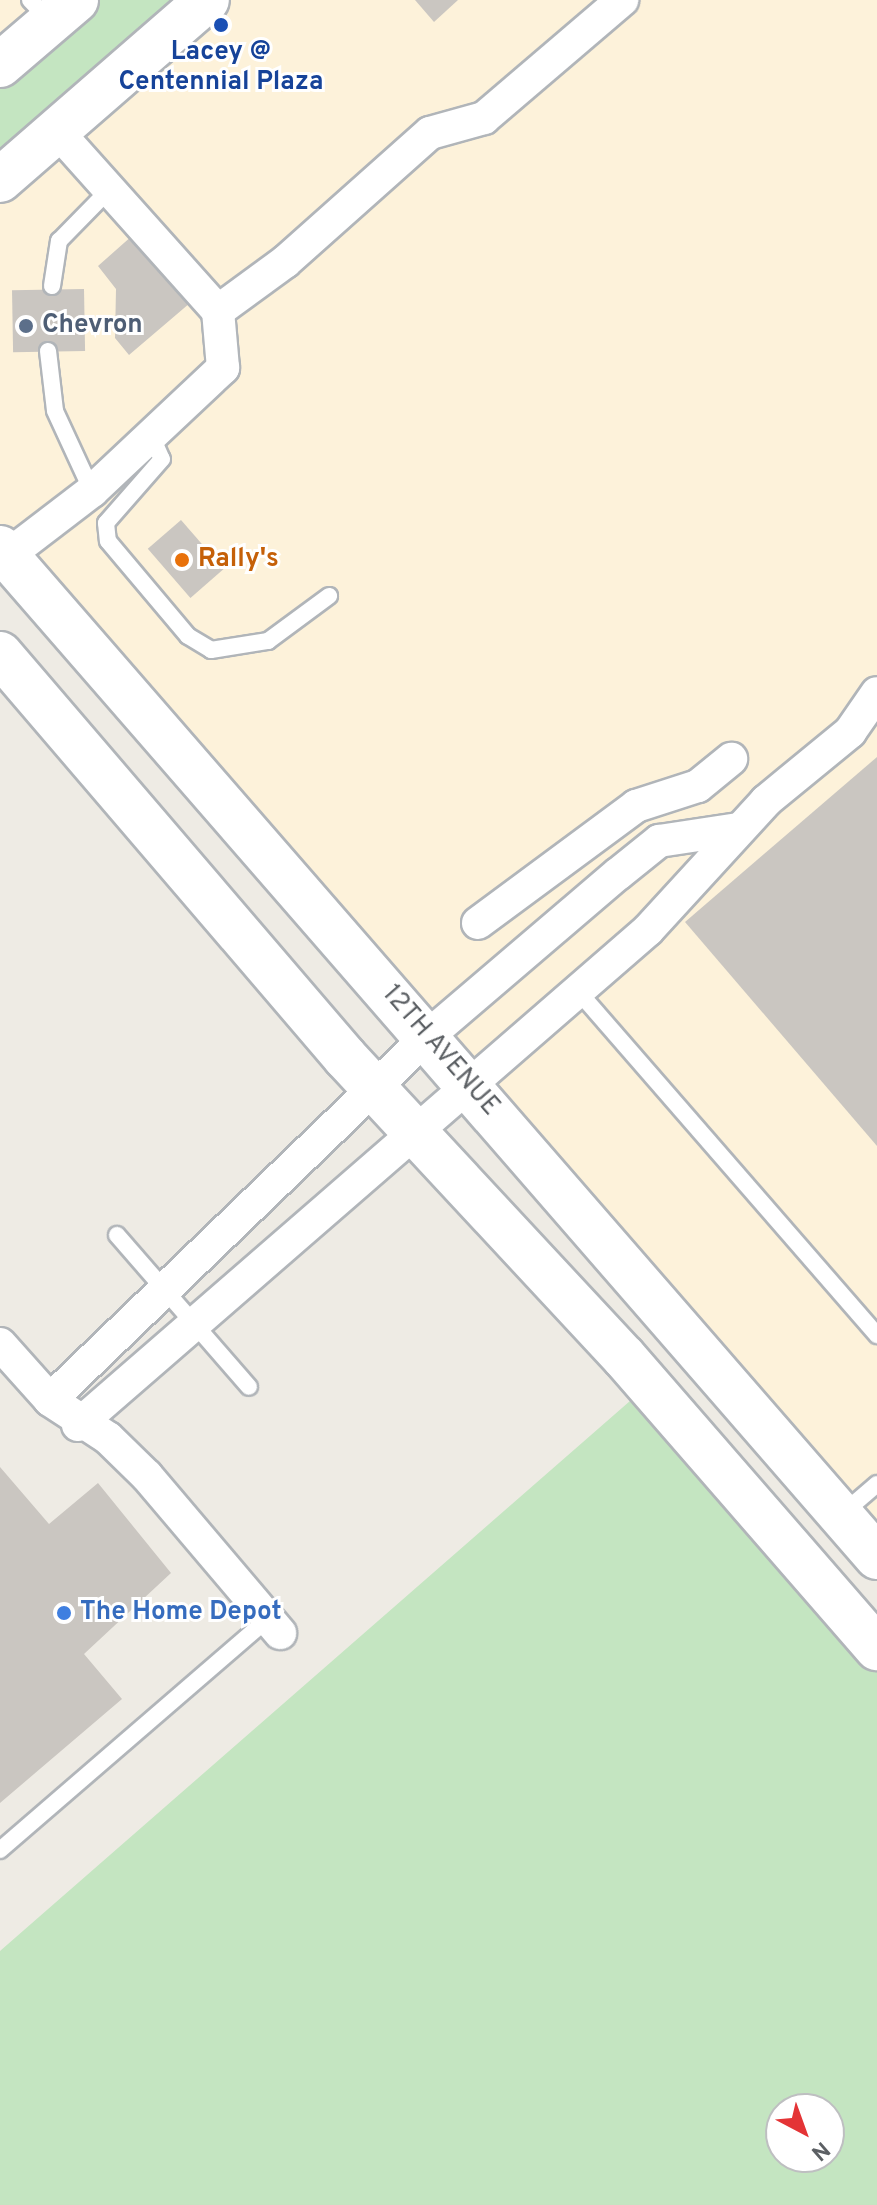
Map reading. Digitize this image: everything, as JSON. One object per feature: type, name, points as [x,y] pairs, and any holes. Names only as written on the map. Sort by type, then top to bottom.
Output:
[{"type":"main road","points":[[0,180],[207,0]]},
{"type":"main road","points":[[0,65],[52,7]]},
{"type":"main road","name":"12TH AVENUE","points":[[3,552],[428,1036],[877,1557]]},
{"type":"main road","points":[[0,654],[375,1090],[417,1131],[624,1357],[877,1648]]},
{"type":"main road","points":[[624,1357],[660,1362],[771,1482],[806,1506],[840,1515]]},
{"type":"street","points":[[218,311],[285,262],[430,133],[484,118],[622,0]]},
{"type":"street","points":[[3,552],[92,491],[223,368],[218,311],[57,131]]},
{"type":"street","points":[[78,1425],[417,1131],[467,1081],[578,991],[692,887],[738,829],[850,732],[877,693]]},
{"type":"street","points":[[478,923],[636,806],[698,786],[731,759]]},
{"type":"street","points":[[50,1400],[167,1292],[428,1036],[659,841],[738,829]]},
{"type":"street","points":[[0,1344],[50,1400],[78,1425],[108,1438],[147,1476],[274,1626]]},
{"type":"lane","points":[[52,286],[59,241],[109,190]]},
{"type":"lane","points":[[48,351],[55,411],[92,491]]},
{"type":"lane","points":[[152,437],[162,459],[120,501],[106,523],[108,541],[188,636],[211,650],[268,641],[329,596]]},
{"type":"lane","points":[[578,991],[877,1335]]},
{"type":"lane","points":[[117,1235],[249,1387]]},
{"type":"lane","points":[[840,1515],[877,1484]]},
{"type":"lane","points":[[0,1850],[274,1626]]},
{"type":"shaded area","points":[[0,0],[76,0],[0,64]]},
{"type":"shaded area","points":[[207,0],[877,0],[877,1536],[0,548],[0,180]]},
{"type":"green space","points":[[76,0],[207,0],[0,180],[0,65]]},
{"type":"green space","points":[[638,1394],[877,1644],[877,2205],[0,2205],[0,1951]]},
{"type":"building","points":[[415,0],[458,0],[434,22]]},
{"type":"building","points":[[133,235],[190,303],[129,355],[115,338],[116,289],[98,266]]},
{"type":"building","points":[[84,289],[85,351],[13,352],[12,290]]},
{"type":"building","points":[[181,520],[224,569],[190,598],[148,549]]},
{"type":"building","points":[[877,757],[877,1146],[685,922]]},
{"type":"building","name":"The Home Depot","points":[[0,1467],[49,1524],[98,1483],[171,1573],[84,1654],[122,1699],[0,1803]]},
{"type":"place","name":"Lacey @ Centennial Plaza","points":[[221,25]]},
{"type":"place","name":"Chevron","points":[[26,326]]},
{"type":"place","name":"Rally's","points":[[182,560]]},
{"type":"place","name":"The Home Depot","points":[[64,1613]]}]
